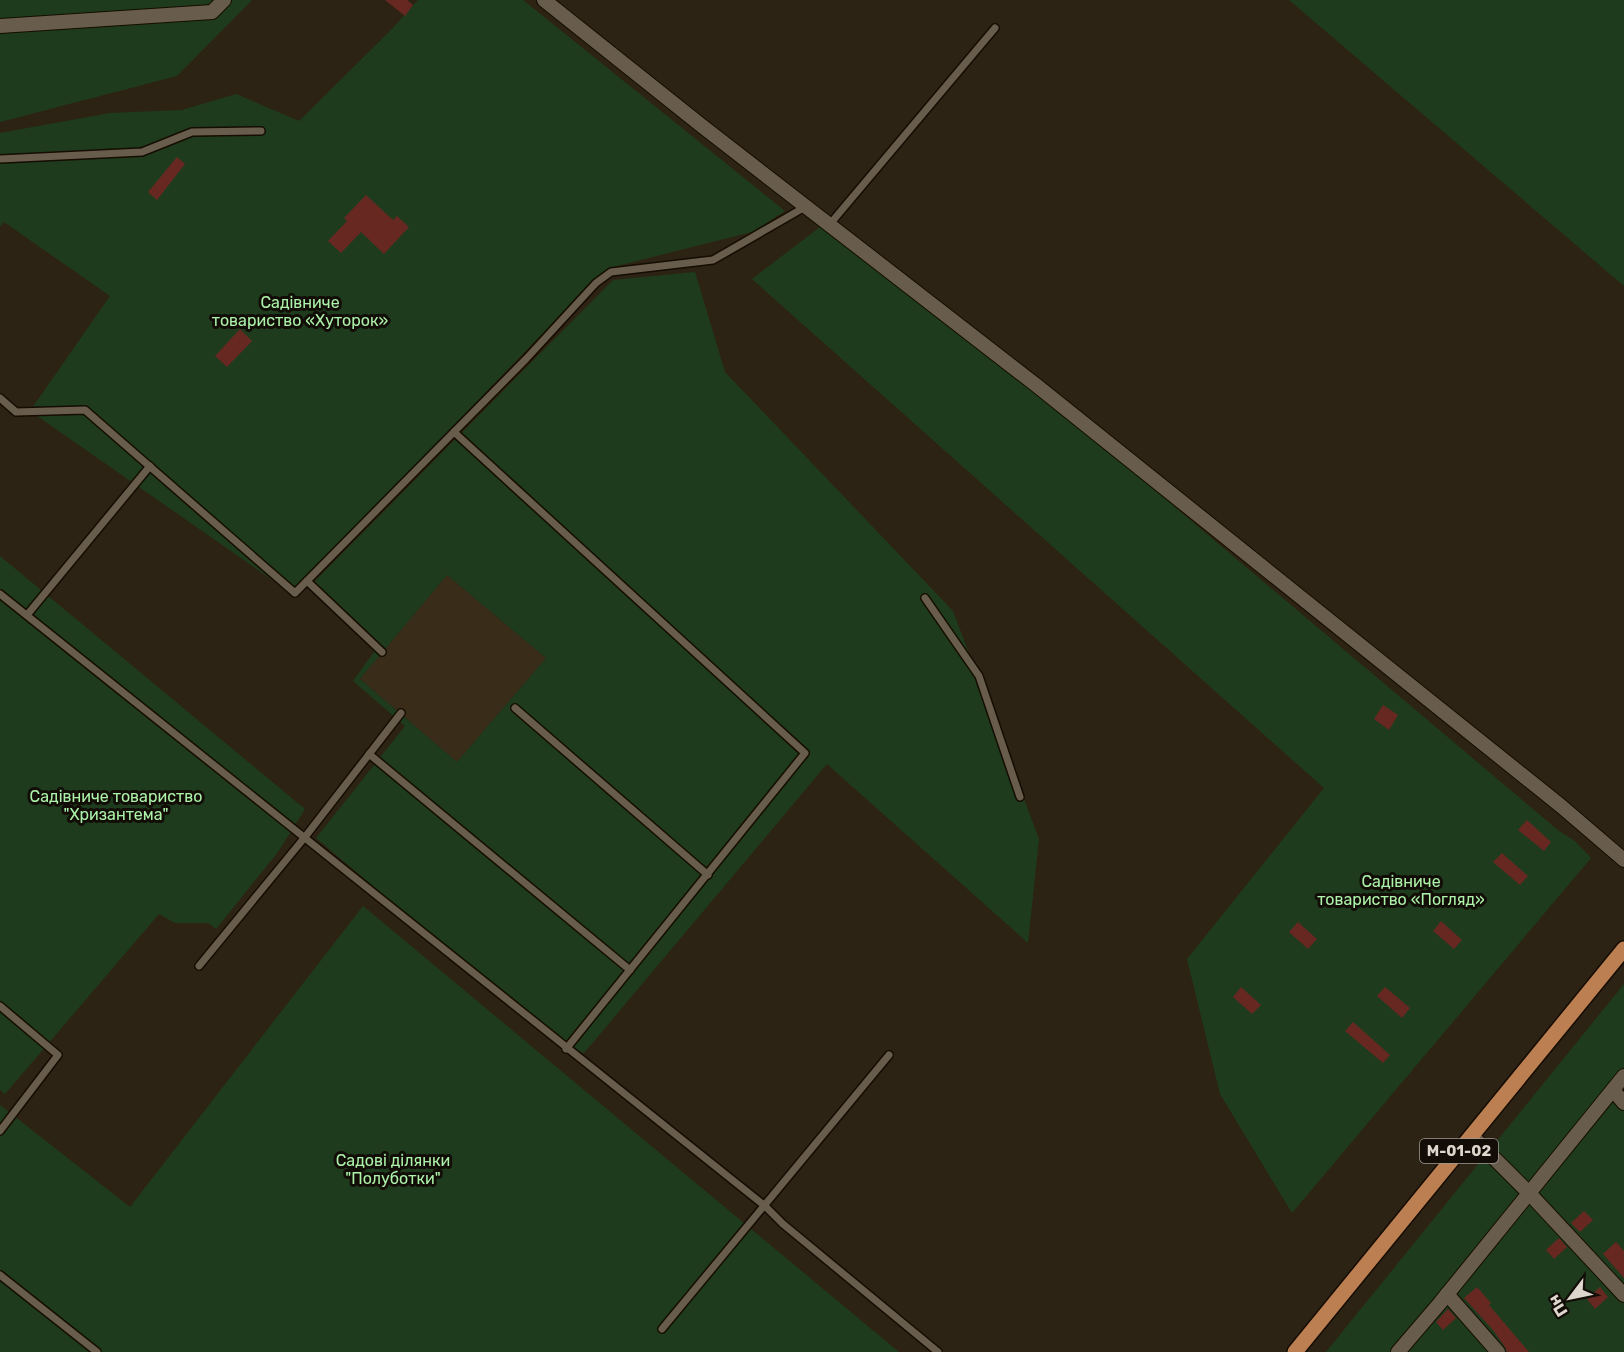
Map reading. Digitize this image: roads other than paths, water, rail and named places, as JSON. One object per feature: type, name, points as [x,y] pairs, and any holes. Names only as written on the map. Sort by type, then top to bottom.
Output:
[{"type":"main road","name":"М-01-02","points":[[1295,1352],[1624,949]]},
{"type":"street","points":[[0,26],[212,12],[224,0]]},
{"type":"street","points":[[544,0],[1036,385],[1561,806],[1624,860]]},
{"type":"street","points":[[1398,1352],[1624,1076]]},
{"type":"street","points":[[1613,1090],[1624,1103]]},
{"type":"street","points":[[1472,1136],[1529,1193],[1624,1295]]},
{"type":"street","points":[[1447,1294],[1498,1352]]},
{"type":"lane","points":[[830,224],[995,28]]},
{"type":"lane","points":[[0,159],[142,152],[192,132],[261,131]]},
{"type":"lane","points":[[0,398],[16,412],[85,410],[295,593],[454,432],[596,283],[611,272],[713,260],[806,207]]},
{"type":"lane","points":[[454,432],[805,753],[566,1048]]},
{"type":"lane","points":[[27,615],[150,466]]},
{"type":"lane","points":[[307,581],[382,652]]},
{"type":"lane","points":[[0,594],[765,1206],[783,1224],[938,1352]]},
{"type":"lane","points":[[925,598],[979,676],[1020,797]]},
{"type":"lane","points":[[515,708],[708,875]]},
{"type":"lane","points":[[199,966],[305,837],[400,713]]},
{"type":"lane","points":[[369,754],[630,970]]},
{"type":"lane","points":[[0,1006],[58,1054],[0,1131]]},
{"type":"lane","points":[[662,1329],[889,1055]]},
{"type":"lane","points":[[0,1275],[97,1352]]},
{"type":"park label","name":"Садівниче товариство «Хуторок»","points":[[300,311]]},
{"type":"park label","name":"Садівниче товариство \"Хризантема\"","points":[[116,805]]},
{"type":"park label","name":"Садівниче товариство «Погляд»","points":[[1401,890]]},
{"type":"park label","name":"Садові ділянки \"Полуботки\"","points":[[393,1169]]}]
